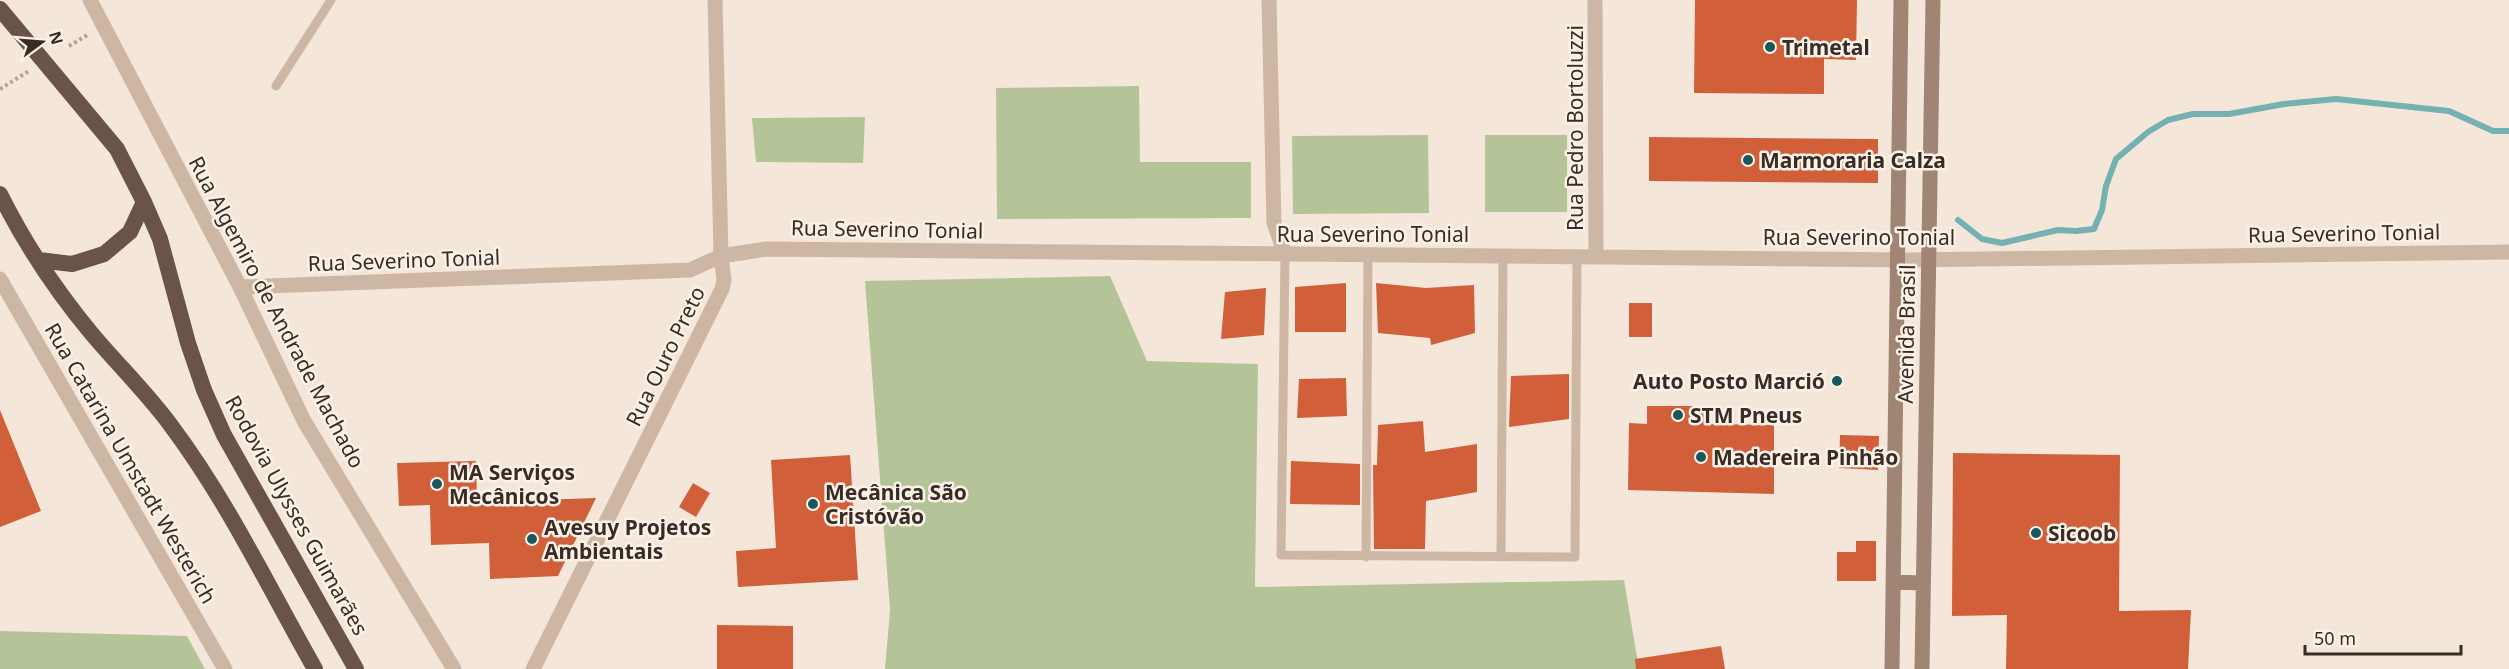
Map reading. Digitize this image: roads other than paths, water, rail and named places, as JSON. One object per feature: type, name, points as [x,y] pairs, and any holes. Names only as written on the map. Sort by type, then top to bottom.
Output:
[{"type":"highway","name":"Rodovia Ulysses Guimarães","points":[[0,9],[117,149],[160,239],[188,343],[204,390],[224,435],[356,669]]},
{"type":"highway","points":[[0,194],[39,260],[90,332],[171,426],[216,493],[315,669]]},
{"type":"highway","points":[[39,260],[72,264],[104,254],[130,232],[144,202]]},
{"type":"main road","name":"Avenida Brasil","points":[[1892,669],[1901,0]]},
{"type":"main road","name":"Avenida Brasil","points":[[1922,669],[1933,0]]},
{"type":"main road","points":[[1893,582],[1923,583]]},
{"type":"street","name":"Rua Algemiro de Andrade Machado","points":[[90,0],[240,287],[304,420],[454,669]]},
{"type":"street","name":"Rua Ouro Preto","points":[[533,669],[722,289],[715,0]]},
{"type":"street","points":[[1269,0],[1274,223],[1285,254]]},
{"type":"street","name":"Rua Pedro Bortoluzzi","points":[[1595,0],[1596,256]]},
{"type":"street","name":"Rua Severino Tonial","points":[[240,287],[690,270],[721,256],[766,249],[1898,260],[2509,252]]},
{"type":"street","name":"Rua Catarina Umstadt Westerich","points":[[0,279],[225,669]]},
{"type":"lane","points":[[276,86],[331,0]]},
{"type":"lane","points":[[1285,254],[1281,555],[1366,556],[1575,557],[1578,256]]},
{"type":"lane","points":[[1366,556],[1368,255]]},
{"type":"lane","points":[[1501,556],[1503,255]]},
{"type":"waterway","points":[[1958,220],[1982,239],[2002,243],[2058,230],[2094,229],[2102,210],[2106,186],[2116,159],[2148,132],[2168,120],[2193,114],[2229,114],[2284,104],[2336,99],[2449,111],[2493,131],[2509,131]]},
{"type":"place","name":"Trimetal","points":[[1770,47]]},
{"type":"place","name":"Marmoraria Calza","points":[[1748,160]]},
{"type":"place","name":"Auto Posto Marció","points":[[1837,381]]},
{"type":"place","name":"STM Pneus","points":[[1678,415]]},
{"type":"place","name":"Madereira Pinhão","points":[[1701,457]]},
{"type":"place","name":"MA Serviços Mecânicos","points":[[437,484]]},
{"type":"place","name":"Mecânica São Cristóvão","points":[[813,504]]},
{"type":"place","name":"Sicoob","points":[[2036,533]]},
{"type":"place","name":"Avesuy Projetos Ambientais","points":[[532,539]]}]
